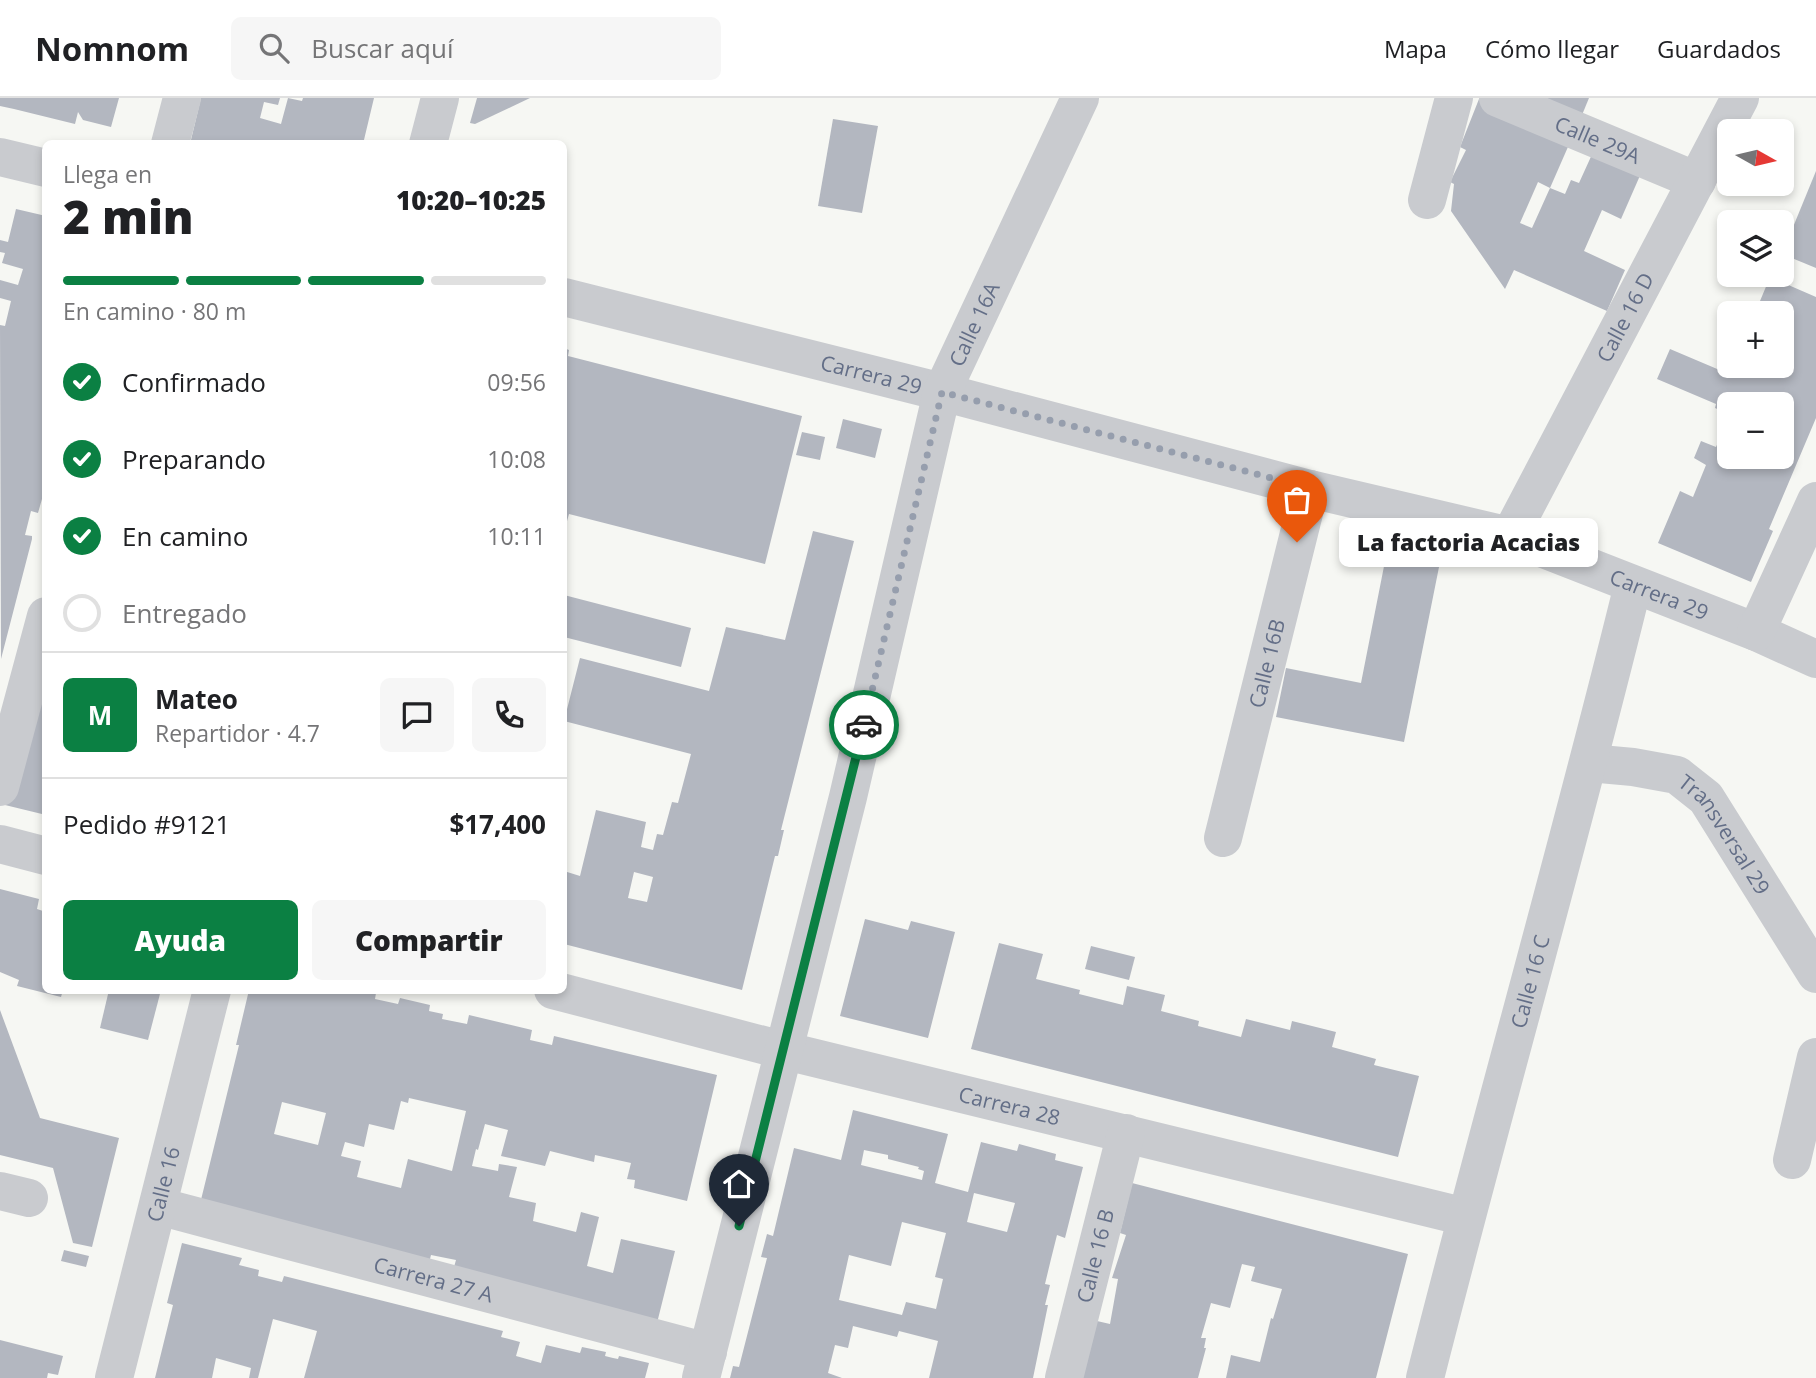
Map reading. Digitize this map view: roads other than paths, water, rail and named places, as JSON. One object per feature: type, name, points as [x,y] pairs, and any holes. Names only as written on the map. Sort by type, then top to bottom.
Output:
[{"type":"street","points":[[171,140],[182,98]]},
{"type":"street","points":[[429,140],[440,98]]},
{"type":"street","name":"Calle 16A","points":[[705,1365],[782,1050],[848,797],[942,392],[1080,98]]},
{"type":"street","points":[[1427,200],[1454,98]]},
{"type":"street","name":"Calle 29A","points":[[1498,98],[1697,181]]},
{"type":"street","name":"Calle 16 D","points":[[1510,536],[1740,98]]},
{"type":"street","points":[[0,157],[42,167]]},
{"type":"street","name":"Carrera 29","points":[[567,298],[1310,488],[1510,536],[1756,632],[1816,659]]},
{"type":"street","name":"Calle 16B","points":[[1223,838],[1310,488]]},
{"type":"street","points":[[1756,632],[1816,501]]},
{"type":"street","name":"Calle 16 C","points":[[1425,1378],[1589,763],[1633,585]]},
{"type":"street","points":[[0,787],[42,631]]},
{"type":"street","name":"Transversal 29","points":[[1589,763],[1676,775],[1706,798],[1816,974]]},
{"type":"street","points":[[0,844],[42,855]]},
{"type":"street","name":"Carrera 28","points":[[567,993],[782,1050],[1466,1217]]},
{"type":"street","name":"Calle 16","points":[[114,1378],[211,994]]},
{"type":"street","points":[[1792,1160],[1816,1057]]},
{"type":"street","name":"Calle 16 B","points":[[1063,1378],[1125,1133]]},
{"type":"street","name":"Carrera 27 A","points":[[158,1206],[705,1365]]},
{"type":"place","name":"La factoria Acacias","points":[[1297,542]]}]
